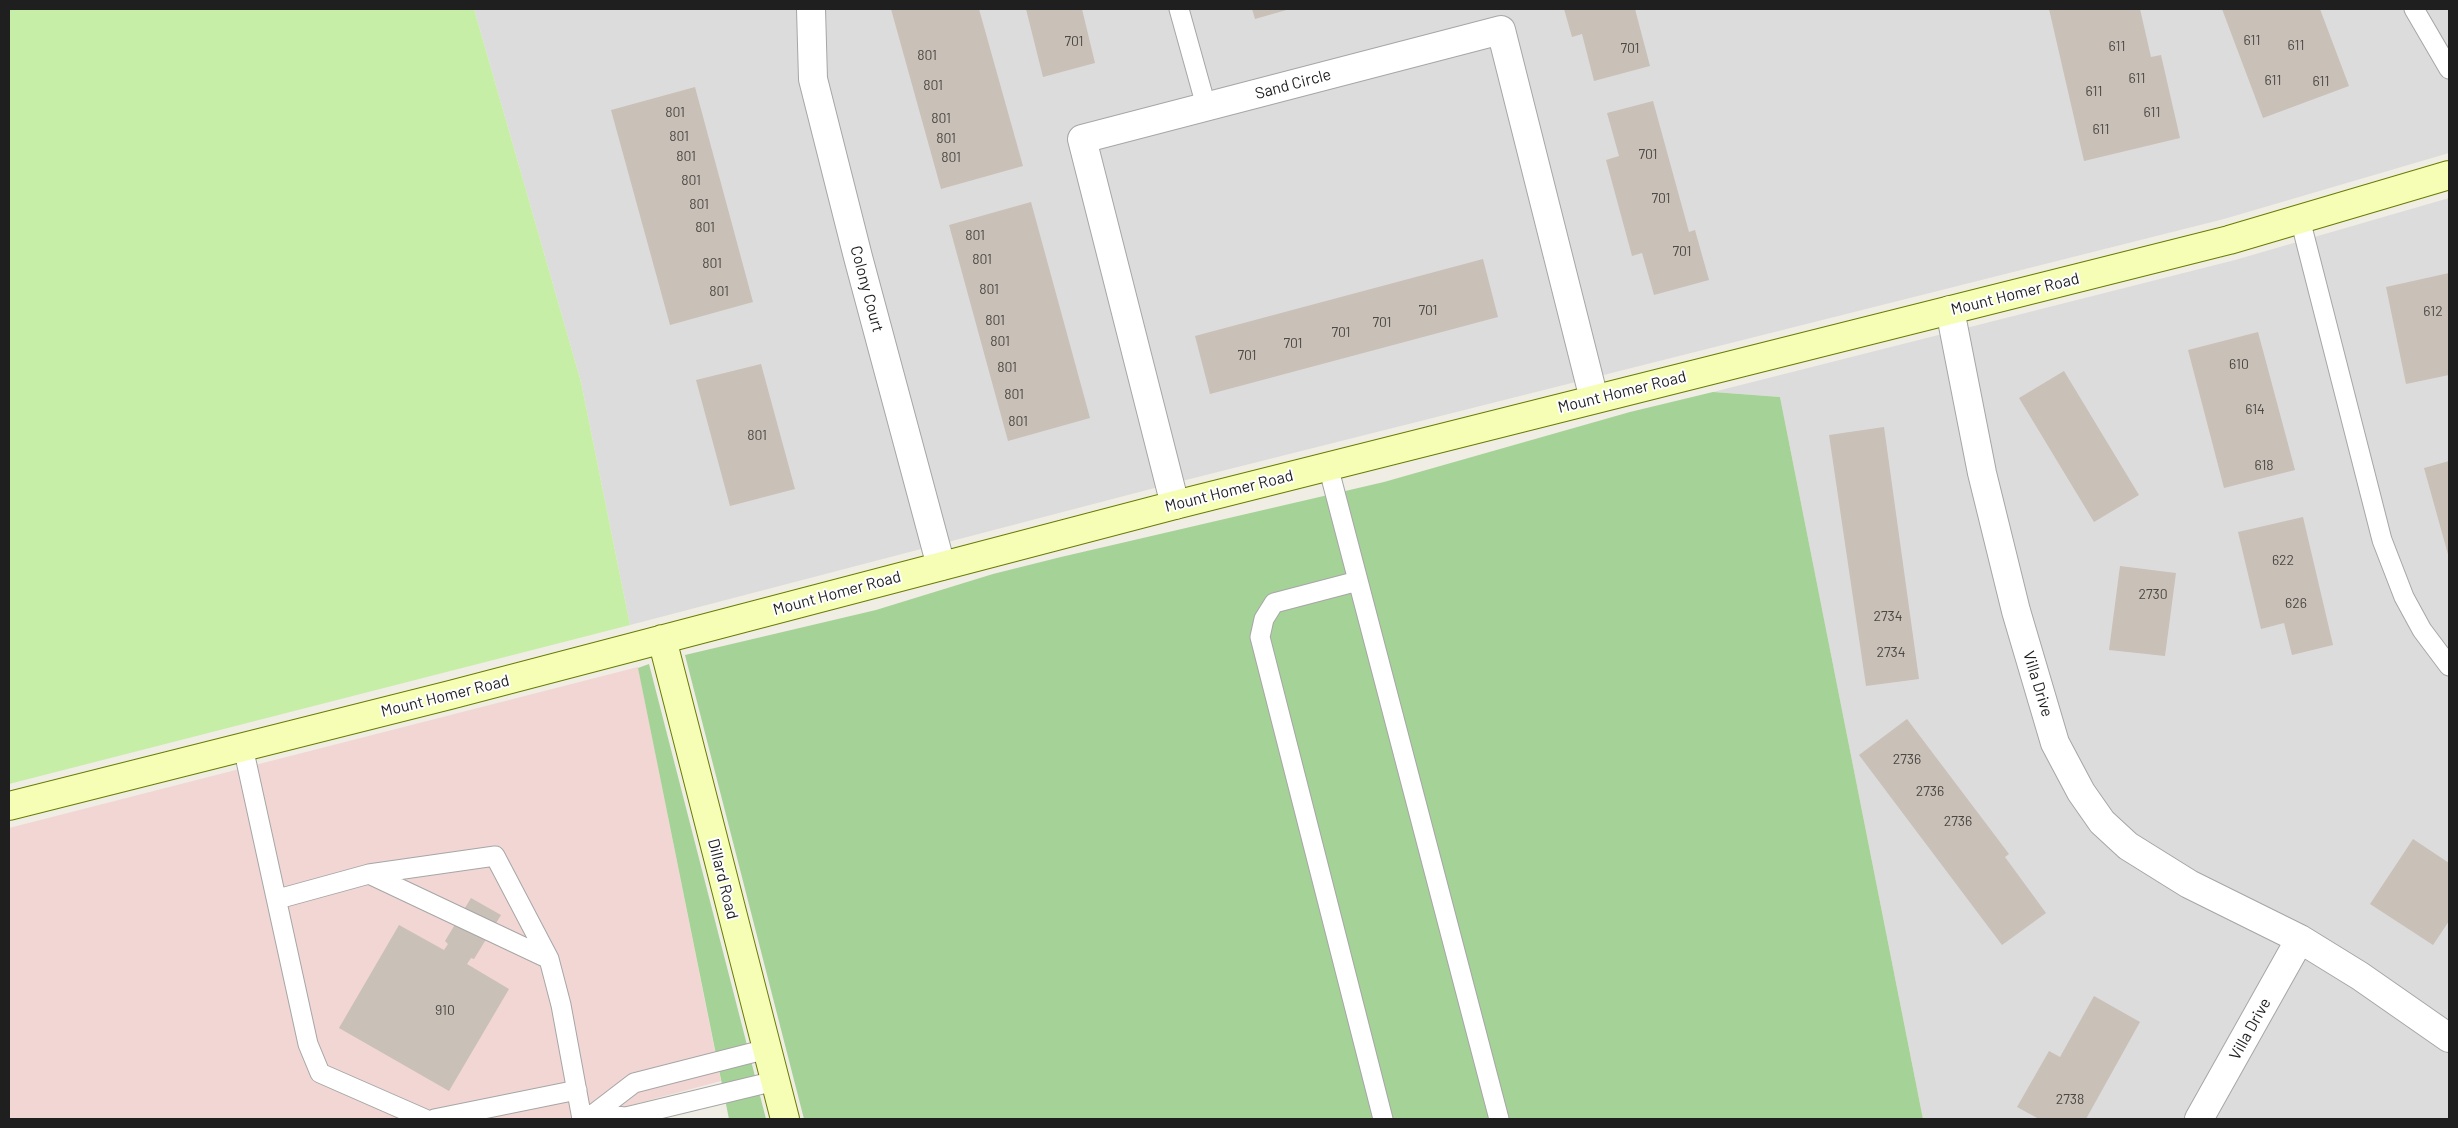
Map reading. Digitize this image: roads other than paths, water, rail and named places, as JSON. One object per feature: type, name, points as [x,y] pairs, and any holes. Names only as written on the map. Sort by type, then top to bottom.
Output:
[{"type":"street","name":"Colony Court","points":[[811,9],[813,79],[858,258],[941,566]]},
{"type":"street","name":"Sand Circle","points":[[1175,505],[1082,139],[1501,30],[1594,399]]},
{"type":"street","name":"Mount Homer Road","points":[[9,806],[1328,466],[2230,240],[2449,175]]},
{"type":"street","name":"Villa Drive","points":[[1950,310],[1982,473],[2016,611],[2056,743],[2080,792],[2102,822],[2128,846],[2189,884],[2300,940],[2360,976],[2449,1038]]},
{"type":"street","name":"Dillard Road","points":[[662,639],[785,1119]]},
{"type":"street","name":"Villa Drive","points":[[2200,1119],[2300,940]]},
{"type":"lane","points":[[1179,9],[1206,106]]},
{"type":"lane","points":[[2414,9],[2449,69]]},
{"type":"lane","points":[[2300,219],[2382,540],[2404,597],[2422,630],[2449,666]]},
{"type":"lane","points":[[1328,466],[1498,1119]]},
{"type":"lane","points":[[1358,581],[1274,603],[1264,619],[1260,637],[1383,1119]]},
{"type":"lane","points":[[243,747],[278,899],[308,1044],[320,1073],[425,1119]]},
{"type":"lane","points":[[278,899],[370,874],[496,856],[549,959],[561,1004],[577,1090],[587,1117]]},
{"type":"lane","points":[[370,874],[549,959]]},
{"type":"lane","points":[[587,1117],[634,1083],[767,1049]]},
{"type":"lane","points":[[587,1117],[626,1117],[775,1081]]},
{"type":"lane","points":[[434,1119],[577,1090]]}]
